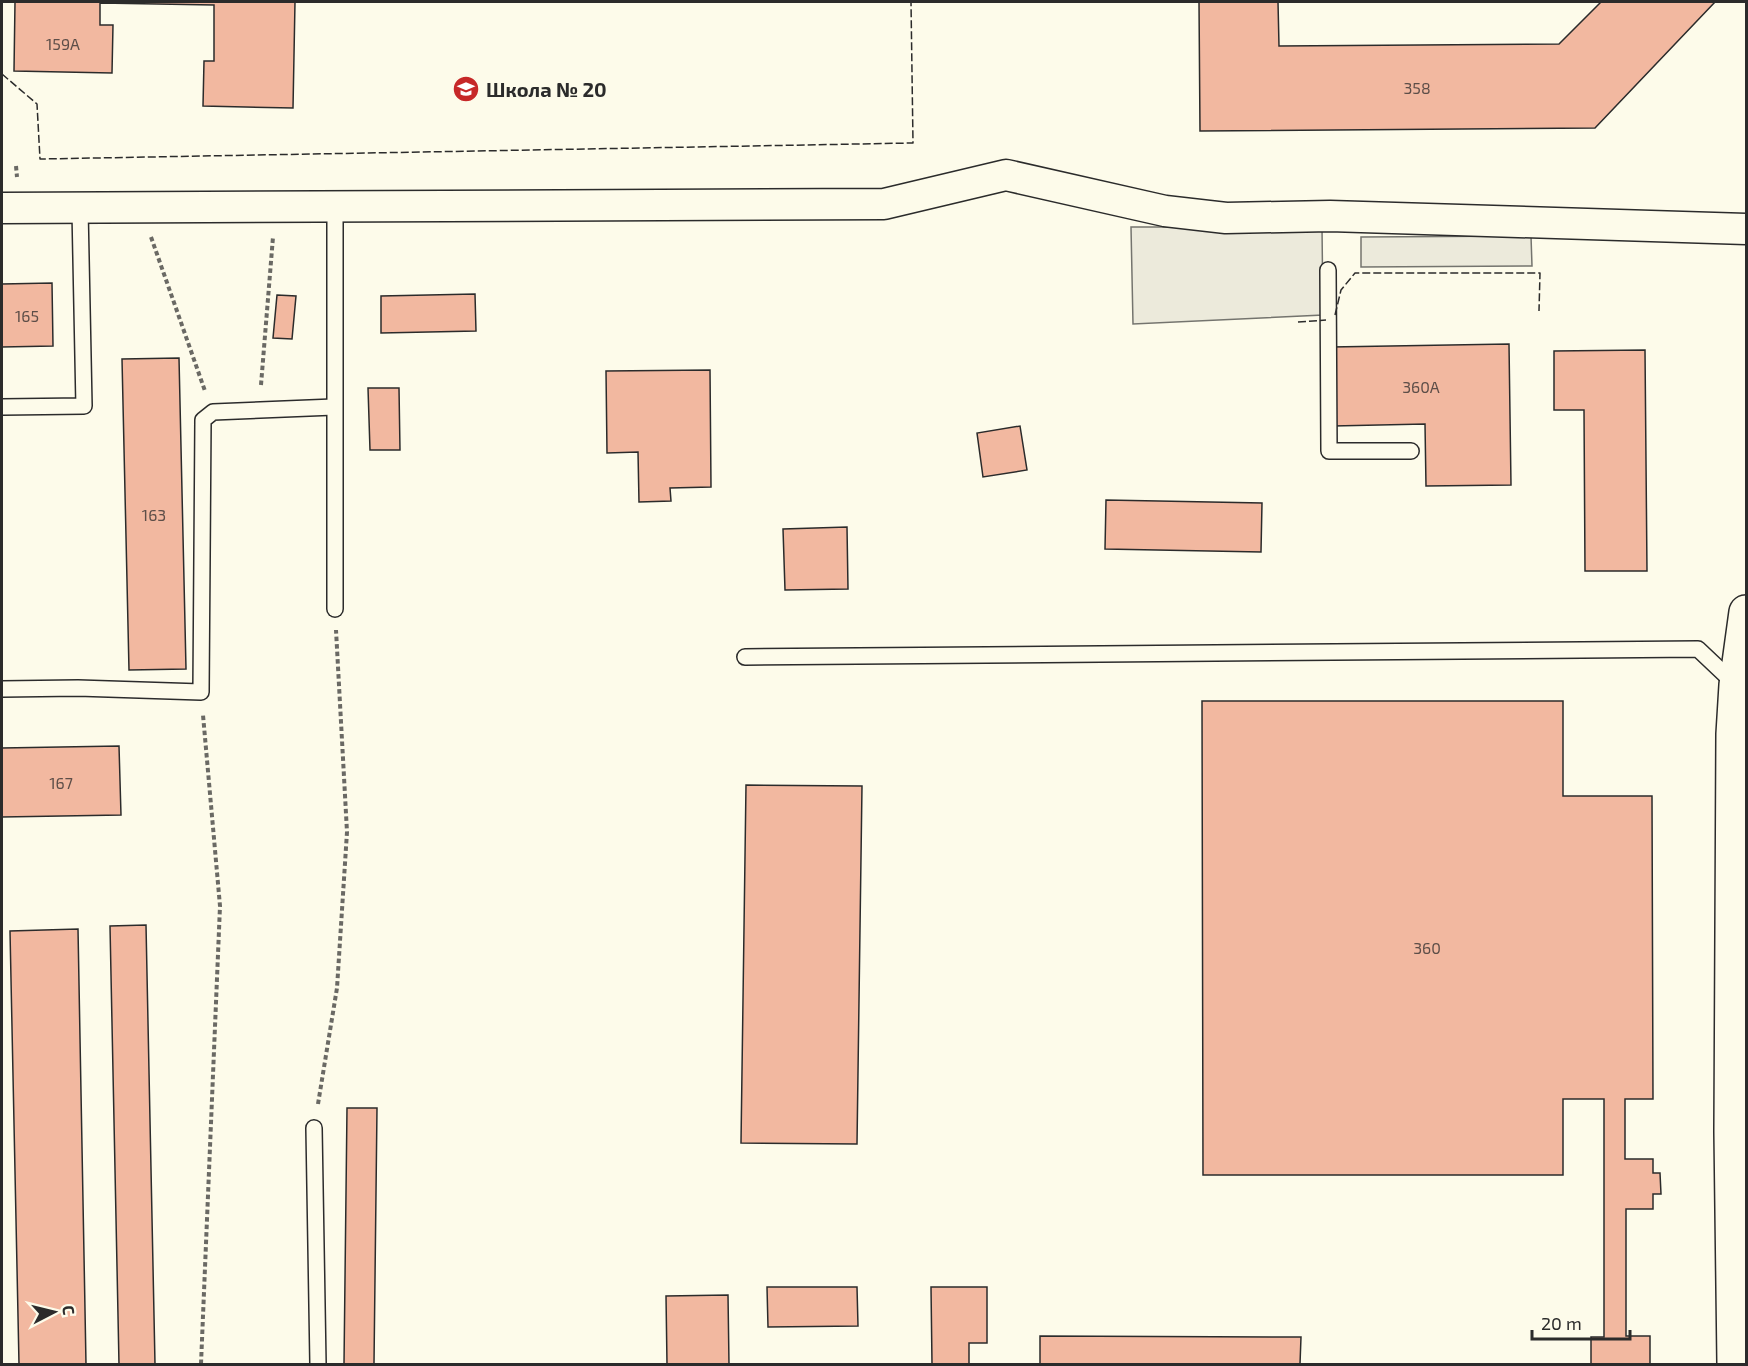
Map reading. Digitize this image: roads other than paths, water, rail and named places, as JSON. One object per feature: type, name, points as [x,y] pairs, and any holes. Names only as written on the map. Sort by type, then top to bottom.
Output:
[{"type":"main road","points":[[1734,1365],[1740,1058],[1733,734],[1741,685],[1746,612]]},
{"type":"street","points":[[2,208],[884,204],[1006,175],[1165,211],[1226,218],[1330,216],[1746,229]]},
{"type":"lane","points":[[335,208],[335,609]]},
{"type":"lane","points":[[2,407],[84,406],[80,209]]},
{"type":"lane","points":[[1328,270],[1329,451],[1411,451]]},
{"type":"lane","points":[[2,689],[78,688],[201,692],[203,420],[213,412],[334,407]]},
{"type":"lane","points":[[745,657],[1698,649],[1741,685]]},
{"type":"lane","points":[[314,1128],[318,1365]]},
{"type":"place","name":"Школа № 20","points":[[466,89]]}]
